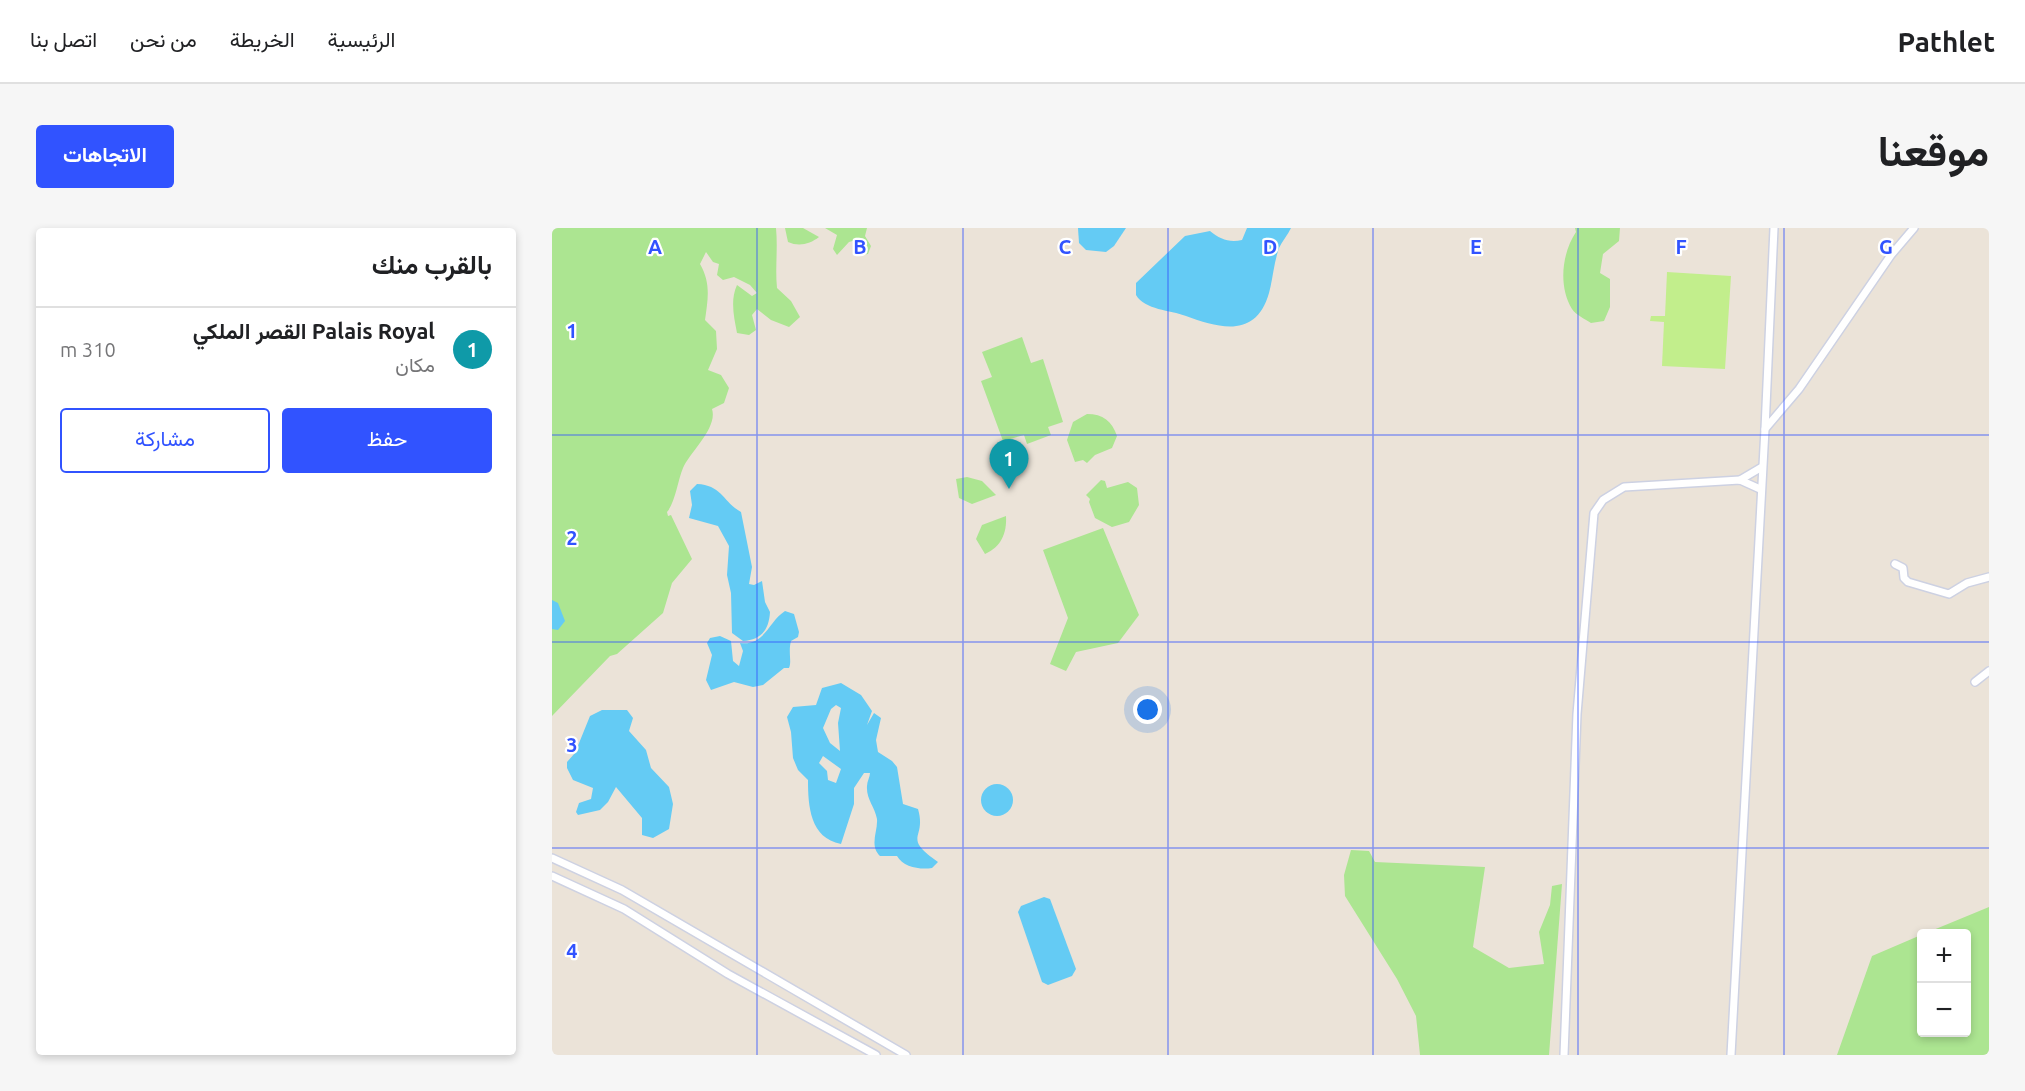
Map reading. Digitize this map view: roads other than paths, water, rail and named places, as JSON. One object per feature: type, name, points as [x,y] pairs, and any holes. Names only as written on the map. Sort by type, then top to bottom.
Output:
[{"type":"street","points":[[1731,1055],[1774,228]]},
{"type":"street","points":[[1765,429],[1799,388],[1891,255],[1914,228]]},
{"type":"street","points":[[1564,1055],[1577,714],[1594,513],[1602,500],[1624,487],[1740,480],[1762,467]]},
{"type":"street","points":[[1740,480],[1760,489]]},
{"type":"street","points":[[1895,564],[1903,568],[1904,578],[1908,582],[1949,594],[1967,583],[1989,577]]},
{"type":"street","points":[[1975,682],[1989,671]]},
{"type":"street","points":[[552,858],[622,890],[906,1055]]},
{"type":"street","points":[[552,876],[624,909],[728,974],[876,1055]]},
{"type":"water","points":[[1078,228],[1126,228],[1114,246],[1106,252],[1086,250],[1079,243]]},
{"type":"water","points":[[1247,228],[1291,228],[1279,248],[1269,293],[1263,308],[1246,324],[1223,326],[1211,324],[1152,307],[1136,295],[1136,283],[1185,236],[1210,231],[1225,240],[1237,241],[1242,240]]},
{"type":"water","points":[[697,484],[712,487],[741,512],[752,567],[749,584],[754,585],[762,581],[765,602],[770,612],[766,629],[755,639],[743,641],[732,633],[731,593],[727,575],[729,546],[718,526],[689,518],[692,505],[690,491]]},
{"type":"water","points":[[552,600],[558,603],[565,621],[558,630],[552,629]]},
{"type":"water","points":[[785,611],[794,614],[799,632],[798,637],[791,641],[789,668],[784,668],[763,685],[753,687],[734,682],[711,690],[706,680],[712,655],[707,643],[710,638],[720,636],[731,641],[733,661],[739,666],[743,651],[740,643],[755,641],[761,637]]},
{"type":"water","points":[[841,683],[861,695],[872,711],[867,725],[874,713],[881,718],[876,740],[878,752],[897,767],[903,804],[918,809],[920,827],[918,842],[927,854],[938,862],[932,868],[912,867],[903,863],[897,856],[880,856],[877,852],[874,843],[877,819],[867,791],[870,773],[864,773],[854,788],[854,804],[841,844],[831,841],[817,828],[810,810],[808,780],[798,770],[793,758],[787,717],[793,707],[816,705],[822,688]],"holes":[[[836,705],[841,708],[838,723],[840,751],[830,743],[823,728],[831,709]],[[823,756],[841,769],[836,783],[828,780],[827,771],[819,763]]]},
{"type":"water","points":[[602,710],[627,710],[633,718],[629,731],[646,750],[651,768],[669,787],[673,804],[669,829],[653,838],[642,835],[642,818],[616,787],[608,802],[600,810],[578,815],[576,812],[579,803],[591,799],[593,788],[573,780],[567,768],[567,762],[575,753],[590,716]]},
{"type":"water","points":[[997,784],[1008,789],[1013,800],[1008,811],[997,816],[986,811],[981,800],[986,789]]},
{"type":"water","points":[[1044,897],[1050,899],[1076,969],[1072,976],[1048,985],[1042,982],[1018,912],[1021,906]]},
{"type":"place","name":"Palais Royal القصر الملكي","points":[[1009,489]]}]
